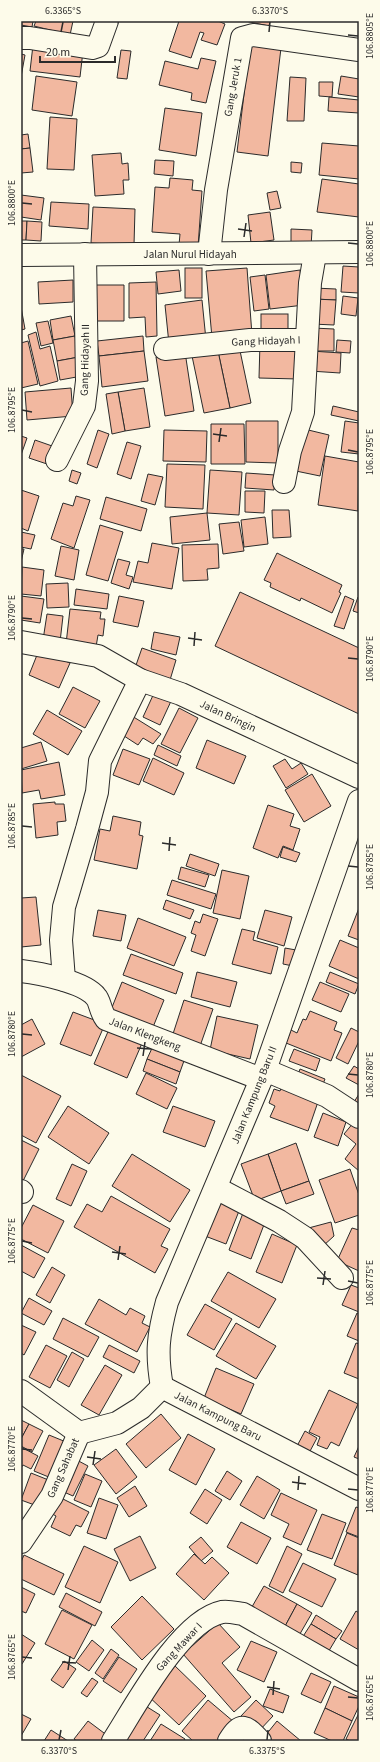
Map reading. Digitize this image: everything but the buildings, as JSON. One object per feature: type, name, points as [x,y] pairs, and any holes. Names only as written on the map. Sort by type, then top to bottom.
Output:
[{"type":"street","points":[[21,38],[30,38],[92,48],[98,46],[107,21]]},
{"type":"street","name":"Gang Jeruk 1","points":[[209,254],[216,190],[242,38],[253,35],[359,50]]},
{"type":"street","name":"Jalan Nurul Hidayah","points":[[21,255],[315,254],[359,252]]},
{"type":"street","name":"Gang Hidayah II","points":[[58,460],[84,406],[87,380],[85,254]]},
{"type":"street","name":"Gang Hidayah I","points":[[165,348],[250,340],[306,340],[310,283],[315,254]]},
{"type":"street","points":[[284,482],[290,451],[303,412],[306,340]]},
{"type":"street","name":"Jalan Bringin","points":[[21,642],[98,656],[140,680],[181,694],[359,777]]},
{"type":"street","points":[[64,980],[61,940],[64,907],[87,829],[96,792],[100,761],[140,680]]},
{"type":"street","name":"Jalan Kampung Baru II","points":[[162,1387],[158,1363],[159,1334],[167,1302],[263,1074],[359,801]]},
{"type":"street","name":"Jalan Klengkeng","points":[[21,971],[44,974],[91,991],[97,998],[100,1011],[106,1019],[328,1096],[359,1117]]},
{"type":"street","points":[[216,1188],[279,1221],[300,1235],[342,1278]]},
{"type":"street","name":"Jalan Kampung Baru","points":[[79,1433],[117,1423],[140,1408],[162,1387],[359,1489]]},
{"type":"street","points":[[21,1391],[35,1403],[79,1433]]},
{"type":"street","name":"Gang Sahabat","points":[[21,1542],[52,1496],[79,1433]]},
{"type":"street","name":"Gang Mawar I","points":[[113,1741],[156,1671],[193,1628],[206,1619],[221,1612],[230,1611],[243,1614],[359,1680]]},
{"type":"street","points":[[233,1735],[241,1727],[248,1728],[260,1741]]}]
